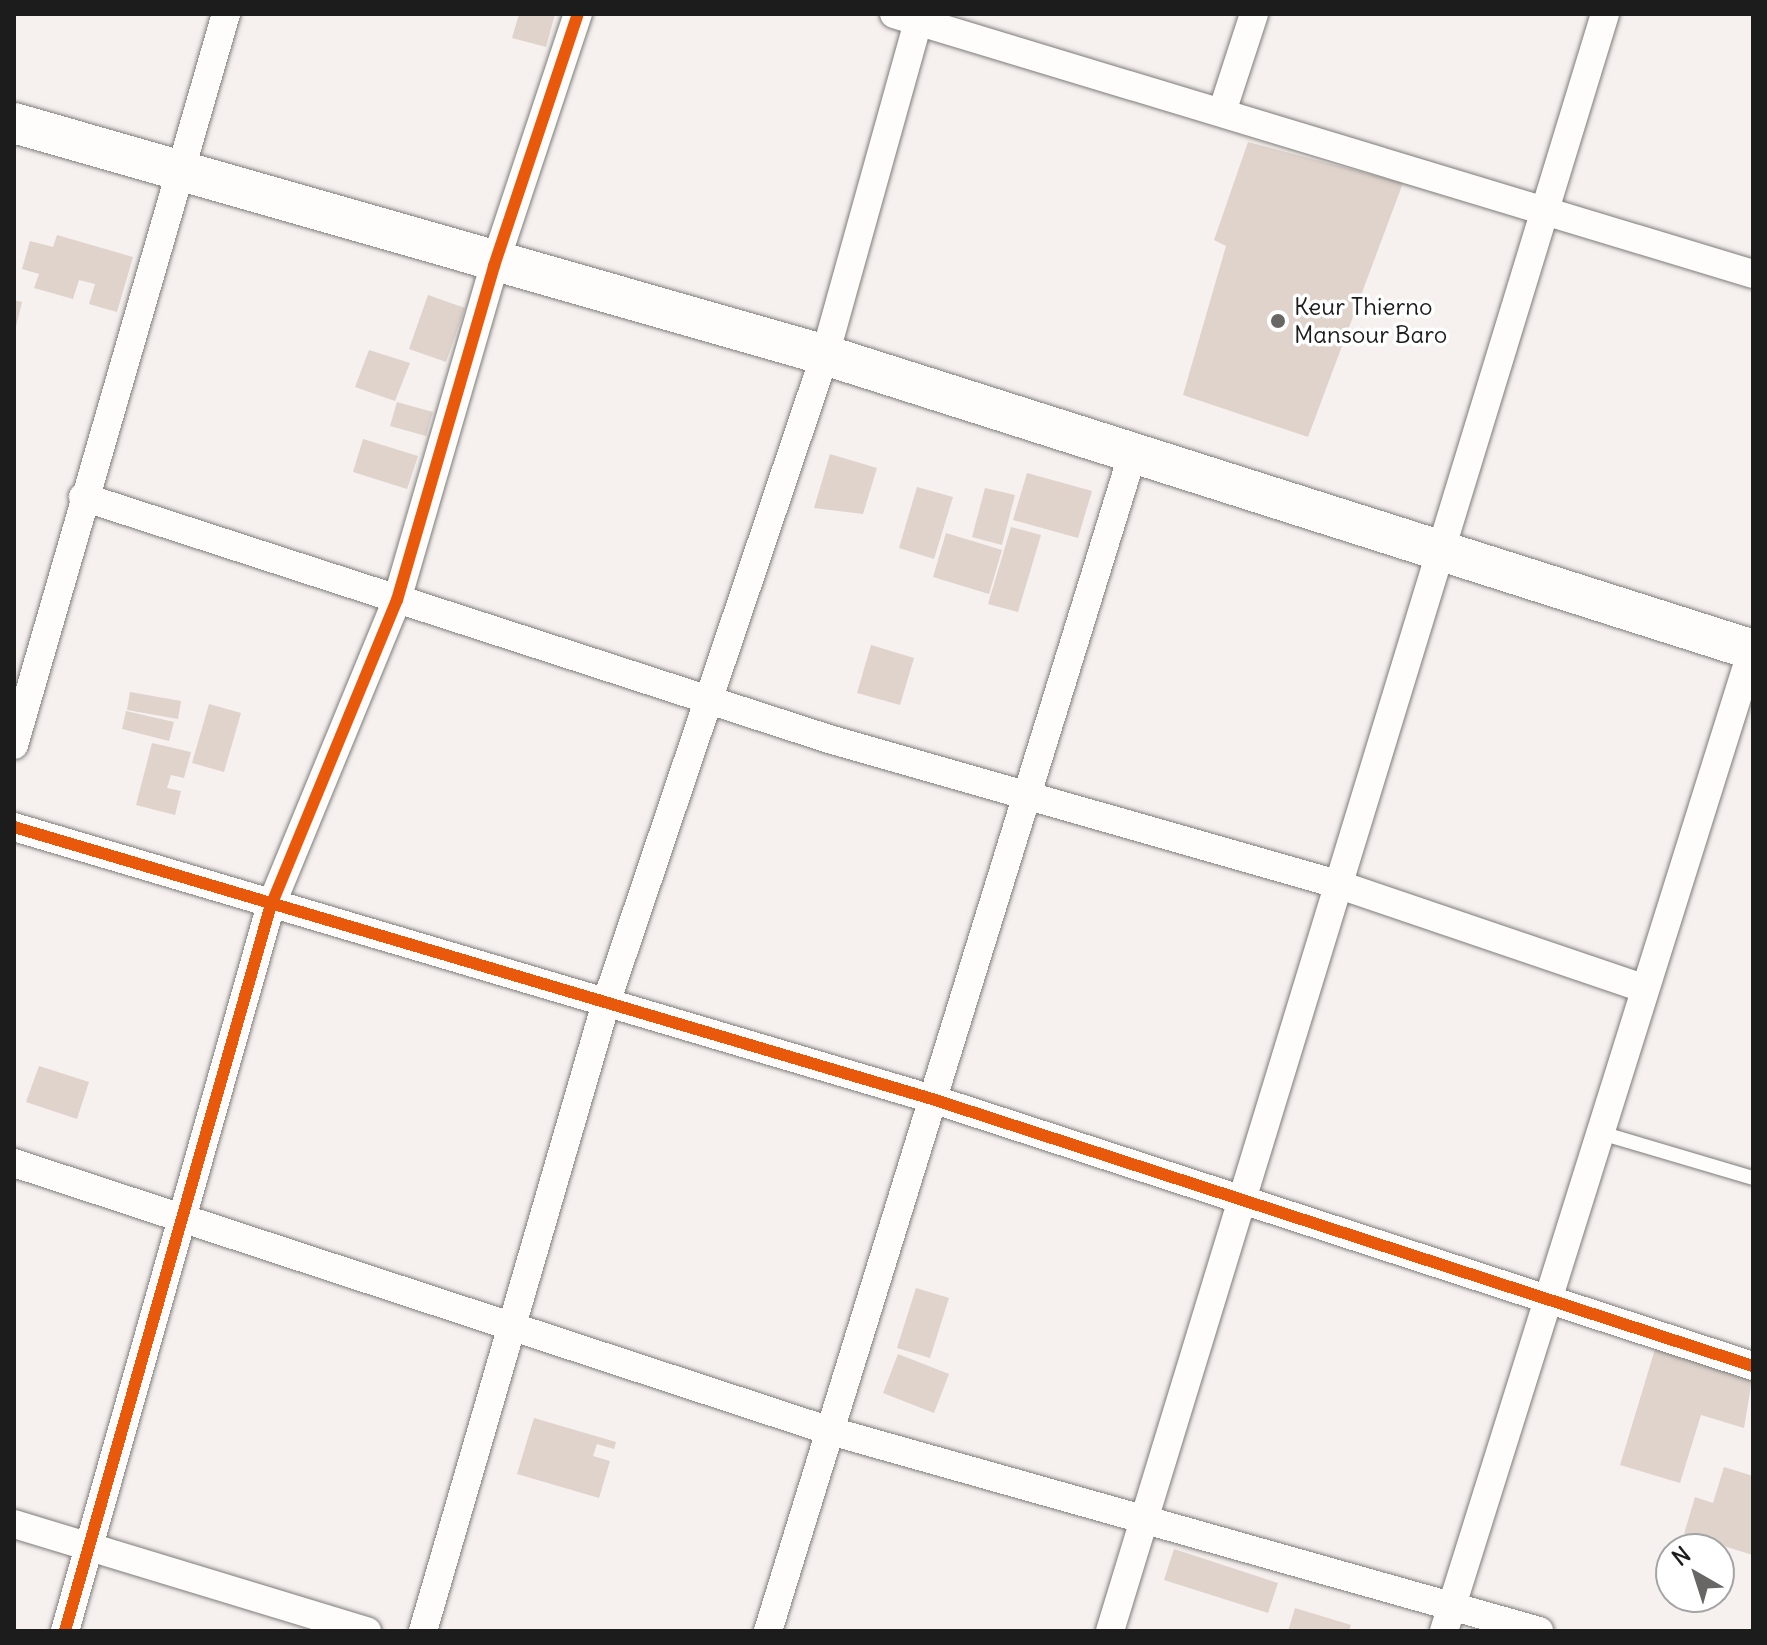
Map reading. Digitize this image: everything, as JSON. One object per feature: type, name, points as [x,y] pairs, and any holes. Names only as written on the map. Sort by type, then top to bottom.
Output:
[{"type":"main road","points":[[14,123],[494,266],[825,355],[1132,456],[1753,648]]},
{"type":"street","points":[[14,745],[83,497],[226,14]]},
{"type":"street","points":[[65,1631],[270,908],[397,600],[494,266],[578,14]]},
{"type":"street","points":[[1223,109],[1254,14]]},
{"type":"street","points":[[1110,1631],[1140,1521],[1605,14]]},
{"type":"street","points":[[423,1631],[605,1006],[712,700],[825,355],[910,16],[1223,109],[1753,274]]},
{"type":"street","points":[[768,1631],[929,1098],[1029,793],[1132,456]]},
{"type":"street","points":[[83,497],[712,700],[1337,884],[1643,988]]},
{"type":"street","points":[[1448,1619],[1551,1299],[1643,988],[1753,648]]},
{"type":"street","points":[[14,827],[270,908],[929,1098],[1242,1196],[1753,1366]]},
{"type":"street","points":[[14,1163],[183,1213],[512,1321],[827,1430],[1140,1521],[1448,1619],[1539,1631]]},
{"type":"street","points":[[14,1524],[367,1631]]},
{"type":"lane","points":[[1601,1133],[1753,1178]]},
{"type":"building","points":[[519,14],[555,14],[546,47],[512,38]]},
{"type":"building","name":"Keur Thierno Mansour Baro","points":[[1248,142],[1403,183],[1308,437],[1183,395],[1226,246],[1214,240]]},
{"type":"building","points":[[57,235],[133,257],[117,312],[89,304],[95,284],[79,280],[73,299],[34,288],[39,274],[22,269],[30,241],[53,247]]},
{"type":"building","points":[[428,295],[465,308],[446,362],[409,349]]},
{"type":"building","points":[[14,300],[22,302],[15,331],[14,331]]},
{"type":"building","points":[[369,350],[410,363],[395,401],[355,387]]},
{"type":"building","points":[[397,402],[433,412],[426,436],[390,426]]},
{"type":"building","points":[[363,439],[418,456],[407,489],[353,472]]},
{"type":"building","points":[[830,454],[877,468],[863,514],[814,508]]},
{"type":"building","points":[[1027,473],[1092,491],[1078,538],[1013,520]]},
{"type":"building","points":[[917,487],[953,497],[934,559],[899,548]]},
{"type":"building","points":[[985,488],[1015,495],[1002,545],[972,537]]},
{"type":"building","points":[[1011,527],[1041,535],[1018,612],[988,604]]},
{"type":"building","points":[[946,533],[1002,550],[989,594],[933,577]]},
{"type":"building","points":[[871,645],[914,658],[900,705],[857,693]]},
{"type":"building","points":[[130,692],[181,701],[178,719],[127,710]]},
{"type":"building","points":[[209,704],[241,713],[224,772],[192,763]]},
{"type":"building","points":[[126,711],[174,722],[169,741],[122,729]]},
{"type":"building","points":[[152,743],[191,752],[184,778],[171,775],[167,788],[181,791],[175,815],[136,805]]},
{"type":"building","points":[[39,1066],[89,1082],[77,1119],[26,1102]]},
{"type":"building","points":[[916,1288],[949,1298],[930,1358],[897,1348]]},
{"type":"building","points":[[1655,1349],[1753,1374],[1744,1428],[1701,1415],[1680,1483],[1620,1465]]},
{"type":"building","points":[[898,1354],[949,1374],[934,1413],[883,1393]]},
{"type":"building","points":[[534,1418],[616,1442],[614,1449],[597,1444],[593,1456],[610,1461],[599,1498],[517,1474]]},
{"type":"building","points":[[1724,1467],[1753,1476],[1753,1555],[1735,1550],[1735,1533],[1684,1533],[1695,1497],[1713,1503]]},
{"type":"building","points":[[1174,1549],[1278,1583],[1268,1613],[1164,1580]]},
{"type":"building","points":[[1295,1608],[1351,1625],[1349,1631],[1288,1631]]},
{"type":"cycle path","points":[[65,1631],[270,908],[397,600],[494,266],[578,14]]},
{"type":"cycle path","points":[[14,827],[929,1098],[1753,1366]]},
{"type":"place","name":"Keur Thierno Mansour Baro","points":[[1278,321]]}]
